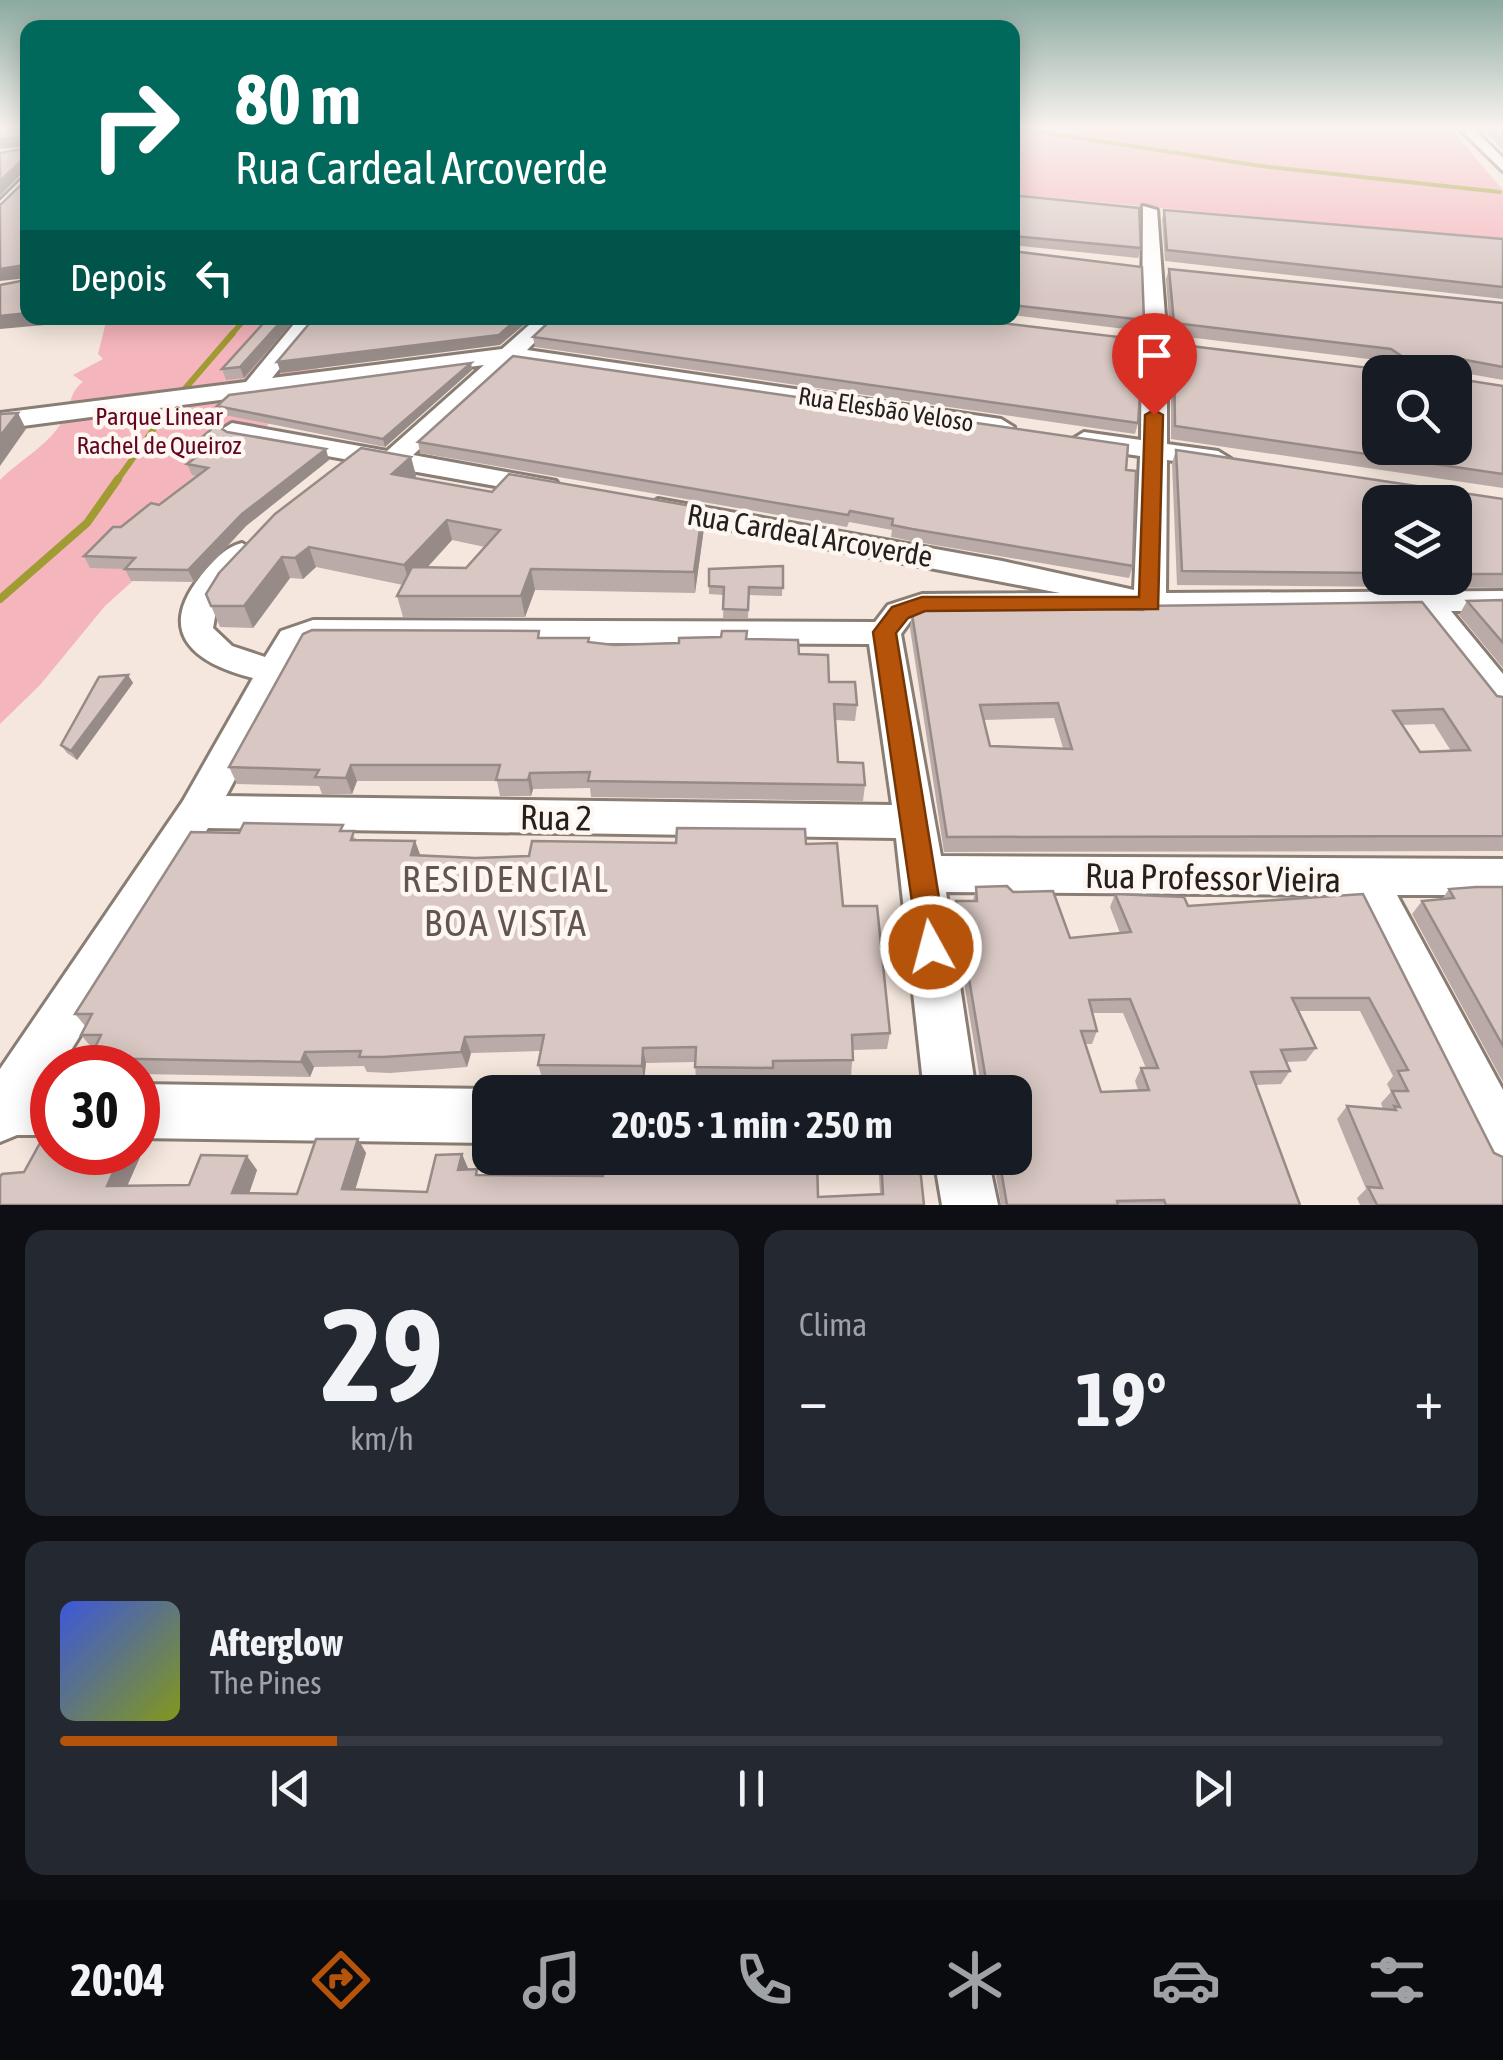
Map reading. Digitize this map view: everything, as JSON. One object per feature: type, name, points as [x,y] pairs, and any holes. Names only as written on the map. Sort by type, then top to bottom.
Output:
[{"type":"street","points":[[3,206],[20,186]]},
{"type":"street","points":[[1148,210],[1156,343],[1150,604]]},
{"type":"street","points":[[254,388],[279,351],[303,325]]},
{"type":"street","points":[[332,477],[377,456],[541,325]]},
{"type":"street","name":"Rua Elesbão Veloso","points":[[0,421],[506,355],[568,360],[1247,463]]},
{"type":"street","points":[[292,383],[232,431],[583,494]]},
{"type":"street","name":"Rua Cardeal Arcoverde","points":[[621,501],[1002,570],[1150,604]]},
{"type":"street","points":[[19,1111],[197,812],[274,671],[235,664],[210,652],[194,615],[210,584],[260,537]]},
{"type":"street","points":[[1425,601],[1503,699]]},
{"type":"street","name":"Rua Cardeal Arcoverde","points":[[274,671],[292,639],[313,632],[889,626],[908,607],[922,604],[1503,602]]},
{"type":"street","points":[[889,626],[948,1075]]},
{"type":"street","name":"Rua 2","points":[[197,812],[915,822]]},
{"type":"street","name":"Rua Professor Vieira","points":[[922,874],[1503,877]]},
{"type":"street","points":[[1366,879],[1503,1146]]},
{"type":"street","points":[[160,1110],[472,1116]]},
{"type":"street","points":[[964,1175],[970,1205]]},
{"type":"green space","points":[[1020,185],[1499,185],[1503,190],[1503,240],[1020,195]]},
{"type":"green space","name":"Parque Linear Rachel de Queiroz","points":[[105,325],[332,325],[333,353],[271,417],[260,445],[176,542],[105,606],[40,685],[0,724],[0,480],[60,425],[83,382],[73,375],[103,359],[98,354]]},
{"type":"building","points":[[20,186],[20,266],[0,269],[0,205]]},
{"type":"building","points":[[1020,196],[1139,208],[1141,248],[1020,237]]},
{"type":"building","points":[[1164,210],[1503,239],[1503,287],[1167,250]]},
{"type":"building","points":[[1020,252],[1142,267],[1144,320],[1020,306]]},
{"type":"building","points":[[1169,269],[1503,303],[1503,367],[1472,361],[1472,355],[1400,355],[1391,349],[1174,323]]},
{"type":"building","points":[[20,281],[20,314],[0,316],[0,285]]},
{"type":"building","points":[[262,325],[278,325],[240,367],[222,369]]},
{"type":"building","points":[[308,325],[510,325],[499,335],[277,362]]},
{"type":"building","points":[[546,325],[1018,325],[1144,340],[1138,423],[533,337]]},
{"type":"building","points":[[1174,344],[1362,367],[1362,453],[1175,426]]},
{"type":"building","points":[[513,356],[1128,445],[1126,470],[1136,471],[1133,566],[912,529],[892,525],[893,519],[850,511],[848,515],[418,442]]},
{"type":"building","points":[[471,363],[383,439],[217,406],[229,395]]},
{"type":"building","points":[[1472,381],[1503,386],[1503,474],[1442,465],[1472,465]]},
{"type":"building","points":[[18,413],[0,436],[0,414]]},
{"type":"building","points":[[216,425],[227,432],[326,449],[242,514],[188,570],[125,569],[135,558],[84,556],[113,527],[121,527],[151,503],[159,505],[208,468],[187,464],[210,447],[194,444]]},
{"type":"building","points":[[361,448],[411,457],[392,474],[492,492],[509,474],[703,508],[694,572],[531,569],[521,596],[397,596],[412,567],[466,568],[500,530],[447,520],[404,565],[309,547],[295,558],[282,557],[244,606],[211,606],[206,594],[219,573],[275,514]]},
{"type":"building","points":[[1176,450],[1410,485],[1362,485],[1362,573],[1182,571]]},
{"type":"building","points":[[1472,494],[1503,499],[1503,574],[1472,574]]},
{"type":"building","points":[[783,566],[783,588],[749,587],[748,610],[723,609],[724,587],[709,586],[709,569]]},
{"type":"building","points":[[1503,600],[1503,643],[1467,601]]},
{"type":"building","points":[[1422,602],[1497,696],[1503,697],[1503,836],[947,837],[912,614],[932,609],[931,605],[1143,610],[1142,606]],"holes":[[[1058,703],[1072,749],[990,746],[980,705]],[[1443,709],[1470,750],[1420,752],[1393,711]]]},
{"type":"building","points":[[312,630],[539,631],[538,638],[589,638],[588,642],[614,645],[679,643],[679,638],[721,637],[722,631],[747,631],[746,639],[798,640],[799,654],[828,655],[829,682],[855,682],[857,705],[834,704],[838,762],[863,763],[865,785],[588,781],[590,772],[530,773],[528,780],[496,780],[500,765],[351,765],[346,778],[315,777],[319,770],[229,767],[303,634]]},
{"type":"building","points":[[128,675],[71,751],[61,745],[99,677]]},
{"type":"building","points":[[244,823],[343,825],[340,831],[354,831],[351,840],[415,841],[411,855],[476,858],[529,856],[532,841],[676,843],[677,828],[805,829],[806,844],[837,843],[843,906],[877,906],[890,1033],[852,1035],[853,1060],[773,1061],[773,1068],[695,1067],[696,1047],[643,1048],[642,1066],[538,1065],[544,1035],[465,1037],[461,1052],[359,1057],[361,1051],[305,1052],[301,1062],[160,1059],[160,1045],[96,1045],[101,1035],[81,1035],[92,1014],[75,1014],[191,832],[239,833]]},
{"type":"building","points":[[1007,886],[1013,892],[1053,891],[1070,938],[1131,932],[1115,894],[1184,897],[1188,906],[1363,894],[1494,1153],[1503,1157],[1503,1205],[1377,1205],[1368,1187],[1382,1188],[1347,1106],[1396,1110],[1394,1106],[1400,1107],[1392,1091],[1408,1091],[1398,1071],[1408,1070],[1369,998],[1292,998],[1316,1048],[1281,1050],[1290,1071],[1251,1072],[1300,1205],[1166,1205],[1164,1200],[1117,1201],[1118,1205],[1007,1205],[1002,1175],[1032,1175],[1032,1075],[985,1075],[956,901],[977,901],[976,887]],"holes":[[[1130,999],[1158,1068],[1141,1068],[1149,1090],[1101,1092],[1081,1031],[1097,1031],[1089,1000]]]},
{"type":"building","points":[[1503,887],[1503,1046],[1422,901],[1454,898],[1449,889]]},
{"type":"building","points":[[316,1139],[358,1139],[342,1189],[427,1192],[436,1155],[462,1154],[458,1170],[472,1169],[472,1175],[817,1175],[818,1197],[883,1194],[882,1175],[921,1175],[924,1205],[0,1205],[0,1177],[24,1172],[30,1161],[30,1175],[112,1175],[107,1186],[189,1185],[201,1155],[247,1156],[232,1193],[297,1194]]},
{"type":"waterway","points":[[1438,185],[1500,192]]},
{"type":"waterway","points":[[231,335],[240,325]]},
{"type":"waterway","points":[[116,482],[170,406],[233,333]]},
{"type":"waterway","points":[[0,599],[87,523],[118,479]]},
{"type":"district","name":"RESIDENCIAL BOA VISTA","points":[[506,900]]},
{"type":"route","points":[[931,947],[884,632],[900,612],[922,604],[1150,604],[1154,415]]}]
